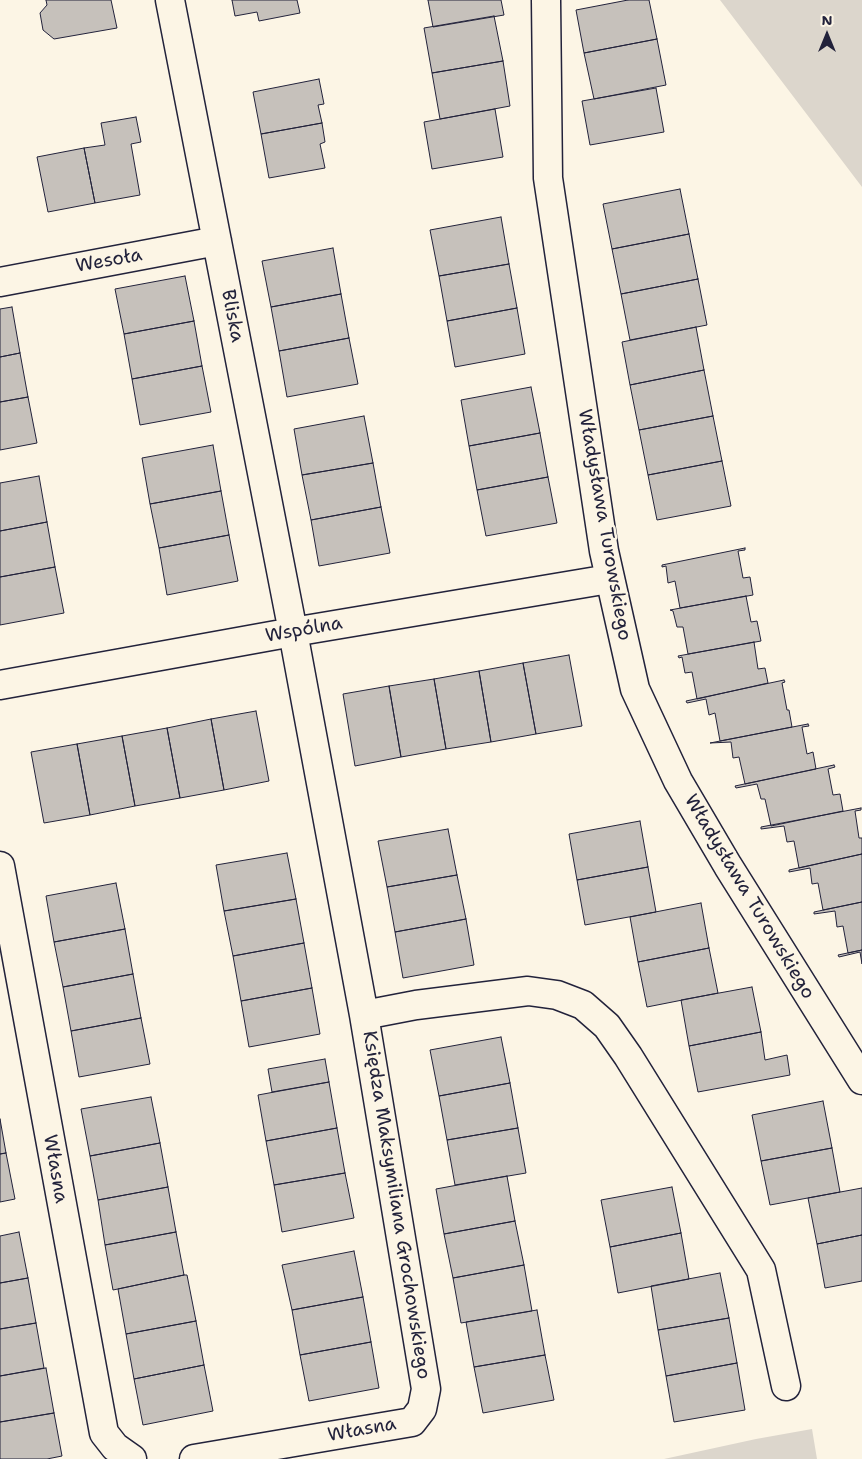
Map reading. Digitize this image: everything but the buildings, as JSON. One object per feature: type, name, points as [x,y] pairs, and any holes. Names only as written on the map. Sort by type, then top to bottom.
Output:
[{"type":"street","name":"Bliska","points":[[170,0],[293,632]]},
{"type":"street","name":"Władysława Turowskiego","points":[[546,0],[548,178],[609,579],[635,689],[678,780],[733,874],[862,1080]]},
{"type":"street","name":"Wesoła","points":[[0,282],[218,241]]},
{"type":"street","name":"Wspólna","points":[[0,685],[293,632],[609,579]]},
{"type":"street","name":"Księdza Maksymiliana Grochowskiego","points":[[293,632],[364,1015],[426,1389],[422,1409],[412,1422]]},
{"type":"street","name":"Własna","points":[[0,866],[104,1433],[115,1448],[132,1459]]},
{"type":"street","name":"Księdza Maksymiliana Grochowskiego","points":[[364,1015],[416,1005],[528,991],[557,995],[583,1005],[607,1026],[628,1056],[761,1270],[786,1386]]},
{"type":"street","name":"Własna","points":[[194,1459],[412,1422]]},
{"type":"shaded area","points":[[720,0],[862,0],[862,187]]},
{"type":"shaded area","points":[[812,1429],[817,1459],[664,1459],[756,1439]]}]
